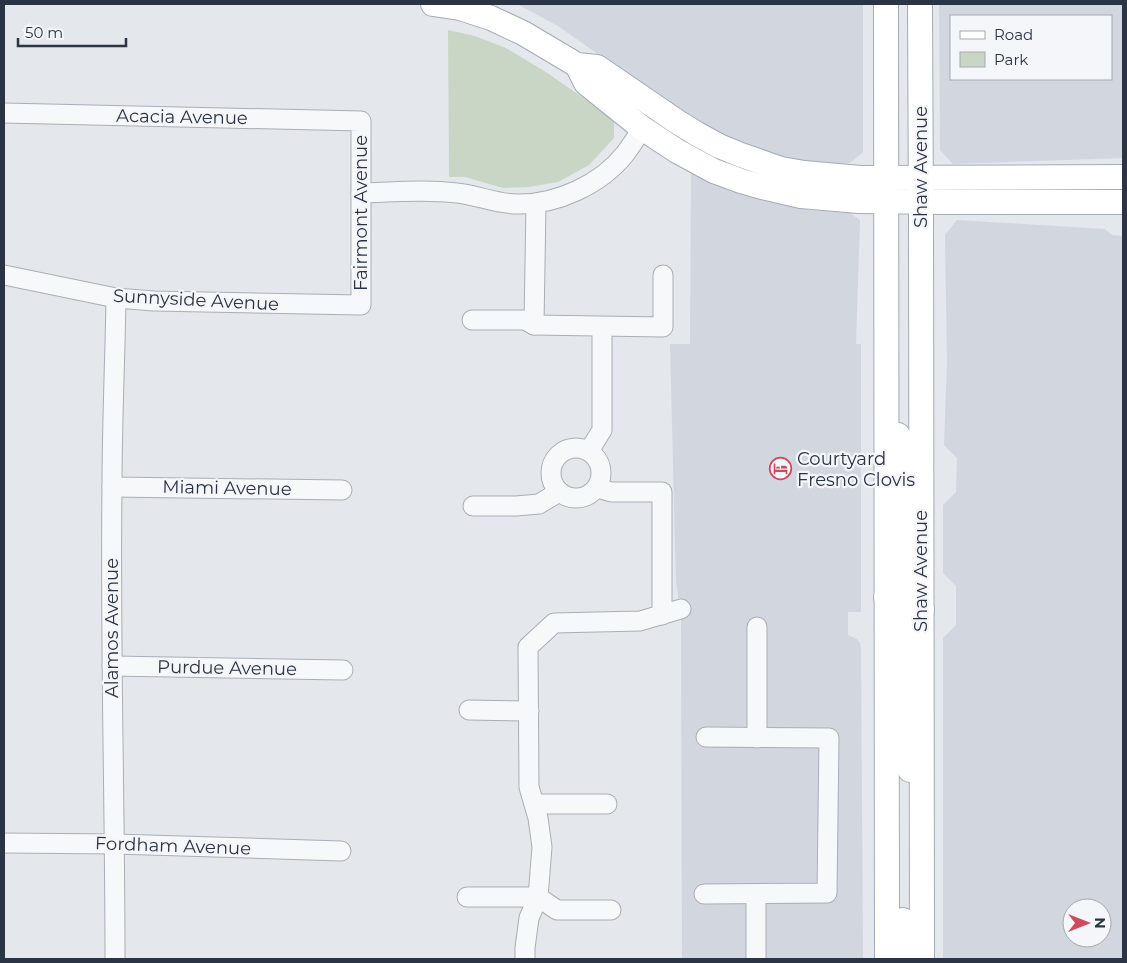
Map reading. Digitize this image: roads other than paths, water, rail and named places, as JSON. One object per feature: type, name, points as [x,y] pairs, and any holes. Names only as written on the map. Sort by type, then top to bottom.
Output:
[{"type":"main road","points":[[433,4],[460,8],[491,18],[523,33],[577,65],[598,67],[676,121],[719,146],[781,169]]},
{"type":"main road","name":"Shaw Avenue","points":[[886,4],[886,959]]},
{"type":"main road","name":"Shaw Avenue","points":[[920,4],[922,959]]},
{"type":"main road","points":[[577,65],[586,83],[642,128],[714,172],[741,181],[801,196],[827,199],[886,202],[1123,202]]},
{"type":"main road","points":[[642,128],[654,124],[660,126],[703,151],[729,163],[830,176],[886,178],[1123,177]]},
{"type":"main road","points":[[887,364],[903,466],[903,592],[908,601],[922,610]]},
{"type":"main road","points":[[886,597],[900,609],[904,619],[904,733],[922,853]]},
{"type":"main road","points":[[886,843],[903,901],[903,959]]},
{"type":"street","name":"Acacia Avenue","points":[[4,112],[360,121]]},
{"type":"street","name":"Fairmont Avenue","points":[[360,121],[360,305]]},
{"type":"street","points":[[361,194],[434,191],[459,193],[498,202],[517,204],[562,197],[583,188],[604,174],[624,154],[642,128]]},
{"type":"street","points":[[534,325],[536,202]]},
{"type":"street","name":"Sunnyside Avenue","points":[[4,275],[116,298],[154,301],[360,305]]},
{"type":"street","points":[[472,320],[525,320],[534,325],[663,327],[663,275]]},
{"type":"street","name":"Alamos Avenue","points":[[115,959],[112,487],[116,298]]},
{"type":"street","points":[[589,451],[602,430],[602,326]]},
{"type":"street","points":[[582,448],[589,451],[595,456],[602,470],[598,488],[584,498],[566,497],[553,485],[551,476],[555,459],[567,449],[582,448]]},
{"type":"street","name":"Miami Avenue","points":[[112,487],[342,490]]},
{"type":"street","points":[[598,488],[611,492],[662,492],[662,615]]},
{"type":"street","points":[[473,506],[539,504],[559,492]]},
{"type":"street","points":[[525,959],[529,918],[538,897],[542,847],[538,818],[529,787],[528,647],[554,623],[640,620],[681,609]]},
{"type":"street","points":[[757,628],[757,738]]},
{"type":"street","name":"Purdue Avenue","points":[[112,666],[343,670]]},
{"type":"street","points":[[469,710],[529,711]]},
{"type":"street","points":[[704,894],[827,893],[829,738],[706,737]]},
{"type":"street","points":[[534,804],[607,804]]},
{"type":"street","name":"Fordham Avenue","points":[[4,843],[115,844],[341,851]]},
{"type":"street","points":[[756,894],[756,959]]},
{"type":"street","points":[[468,897],[538,897],[557,910],[611,910]]},
{"type":"place","name":"Courtyard Fresno Clovis","points":[[781,469]]}]
